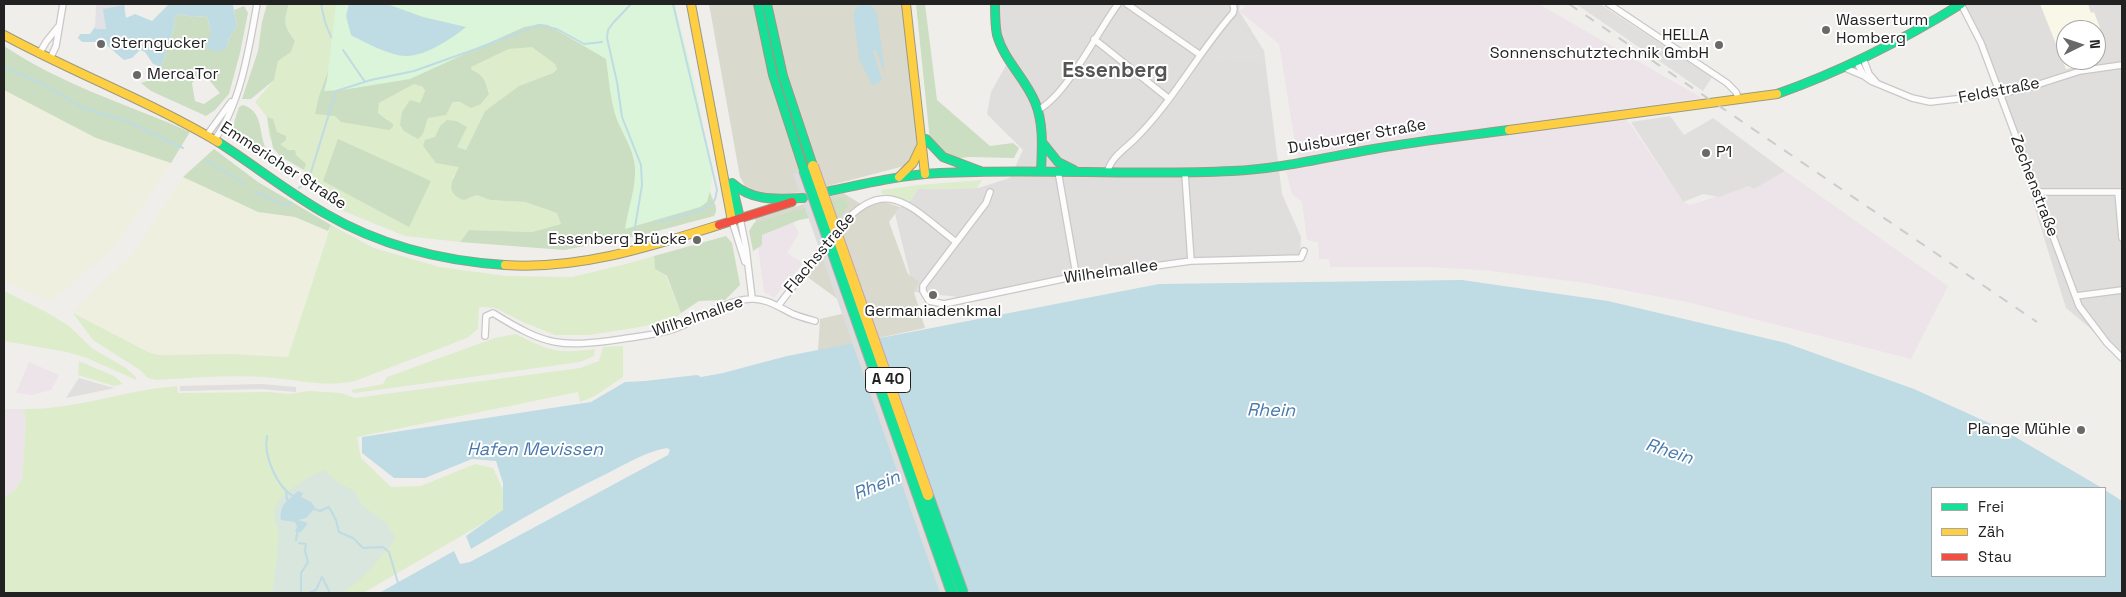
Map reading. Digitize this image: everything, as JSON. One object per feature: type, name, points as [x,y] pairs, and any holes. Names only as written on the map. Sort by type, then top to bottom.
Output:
[{"type":"main road","points":[[691,4],[736,219]]},
{"type":"main road","points":[[695,4],[731,182],[736,219]]},
{"type":"main road","name":"A 40","points":[[758,4],[764,36],[784,112],[808,168],[963,593]]},
{"type":"main road","name":"A 40","points":[[766,4],[808,168],[952,593]]},
{"type":"main road","points":[[906,4],[928,174]]},
{"type":"main road","points":[[995,4],[994,26],[1002,49],[1031,92],[1038,113],[1041,140],[1041,171]]},
{"type":"main road","name":"Duisburger Straße","points":[[736,219],[840,188],[898,177],[980,171],[1185,174],[1234,171],[1284,165],[1414,142],[1739,100],[1794,89],[1912,34],[1961,4]]},
{"type":"main road","name":"Emmericher Straße","points":[[4,35],[39,54],[160,108],[211,137],[310,205],[344,224],[380,240],[413,251],[453,260],[501,265],[574,264],[636,250],[736,219]]},
{"type":"main road","points":[[924,140],[941,157],[980,171]]},
{"type":"main road","points":[[898,177],[913,163],[924,140]]},
{"type":"main road","points":[[1041,140],[1058,162],[1078,171]]},
{"type":"main road","points":[[731,182],[742,192],[757,198],[803,198]]},
{"type":"street","points":[[50,59],[56,46],[63,4]]},
{"type":"street","points":[[211,137],[229,119],[244,70],[257,4]]},
{"type":"street","points":[[1038,113],[1051,101],[1071,75],[1118,4]]},
{"type":"street","points":[[1127,4],[1199,54]]},
{"type":"street","points":[[1608,4],[1727,83],[1736,92],[1739,100]]},
{"type":"street","name":"Zechenstraße","points":[[1961,4],[1981,43],[2079,306],[2101,335],[2122,358]]},
{"type":"street","points":[[1107,173],[1112,160],[1146,126],[1232,13],[1233,5]]},
{"type":"street","points":[[39,54],[59,25]]},
{"type":"street","points":[[1094,39],[1168,98]]},
{"type":"street","points":[[1859,59],[1864,76]]},
{"type":"street","points":[[1859,59],[1878,83]]},
{"type":"street","name":"Feldstraße","points":[[1843,67],[1912,98],[1930,102],[1999,94],[2027,88],[2080,71],[2122,65]]},
{"type":"street","points":[[211,137],[234,99]]},
{"type":"street","points":[[1058,171],[1076,274]]},
{"type":"street","points":[[1185,174],[1192,261]]},
{"type":"street","points":[[956,242],[986,202],[990,192]]},
{"type":"street","points":[[2036,192],[2120,192],[2122,238]]},
{"type":"street","name":"Flachsstraße","points":[[778,306],[816,255],[848,218],[866,204],[882,198],[901,202],[956,242]]},
{"type":"street","points":[[736,219],[746,248],[752,298]]},
{"type":"street","name":"Wilhelmallee","points":[[956,242],[927,280],[923,291],[929,301],[944,304],[1072,277],[1076,274],[1083,276],[1192,261],[1301,258],[1304,251]]},
{"type":"street","points":[[2076,296],[2122,290]]},
{"type":"street","name":"Wilhelmallee","points":[[485,336],[484,321],[490,313],[493,313],[538,338],[563,345],[600,342],[674,329],[733,302],[752,298],[778,306],[794,315],[815,321]]},
{"type":"shaded area","points":[[96,4],[125,4],[125,13],[124,5],[106,29],[95,29]]},
{"type":"shaded area","points":[[709,4],[902,4],[917,141],[916,150],[908,165],[805,192],[767,195],[756,193],[745,186],[740,177]]},
{"type":"shaded area","points":[[998,4],[1240,4],[1239,11],[1264,51],[1282,194],[1301,237],[1300,255],[1196,258],[1108,267],[958,297],[914,292],[895,214],[900,207],[911,200],[918,189],[978,188],[1010,178],[1023,150],[987,114],[991,92],[1009,60],[997,35]]},
{"type":"shaded area","points":[[1242,4],[1539,4],[1702,98],[1617,110],[1631,125],[1683,202],[1690,205],[1749,186],[1754,188],[1785,171],[1948,286],[1911,359],[1687,302],[1585,283],[1483,270],[1427,267],[1330,267],[1329,259],[1319,259],[1318,242],[1307,240],[1302,202],[1292,194],[1286,171],[1299,168],[1279,44],[1239,11],[1245,7]]},
{"type":"shaded area","points":[[1576,4],[1600,4],[1712,77],[1703,91]]},
{"type":"shaded area","points":[[1961,4],[2122,4],[2122,355],[2066,308],[1999,94],[1981,43]]},
{"type":"shaded area","points":[[2040,4],[2088,4],[2091,13],[2094,12],[2097,20],[2056,20],[2056,44]]},
{"type":"shaded area","points":[[1233,20],[1259,44],[1264,51],[1265,63],[1200,61]]},
{"type":"shaded area","name":"P1","points":[[1670,116],[1684,135],[1713,118],[1785,171],[1754,189],[1749,186],[1719,197],[1703,194],[1683,202],[1631,122]]},
{"type":"shaded area","points":[[843,193],[866,207],[878,202],[900,207],[889,222],[908,274],[919,282],[914,292],[925,328],[818,351],[820,319],[854,311],[806,276],[834,242],[816,208],[757,230],[755,218]]},
{"type":"shaded area","points":[[791,218],[799,233],[787,253],[803,263],[774,298],[764,292],[756,232]]},
{"type":"shaded area","points":[[29,362],[59,375],[51,390],[32,395],[16,393]]},
{"type":"shaded area","points":[[79,378],[114,388],[115,388],[66,398]]},
{"type":"shaded area","points":[[262,384],[296,387],[296,392],[261,389],[180,391],[180,386]]},
{"type":"shaded area","points":[[4,409],[23,409],[26,419],[22,479],[15,490],[4,498]]},
{"type":"shaded area","points":[[324,470],[339,483],[354,491],[363,506],[386,523],[396,538],[379,560],[342,593],[272,593],[278,539],[275,508],[289,491],[311,476]]},
{"type":"green space","points":[[267,4],[289,4],[286,24],[295,41],[291,52],[278,61],[274,80],[251,99],[242,99],[258,51],[262,22]]},
{"type":"green space","points":[[289,4],[339,4],[335,51],[319,96],[389,120],[378,113],[379,103],[414,84],[423,87],[425,91],[420,103],[415,103],[423,134],[428,118],[450,109],[453,102],[481,104],[489,94],[484,79],[472,70],[471,67],[509,49],[532,46],[555,64],[557,69],[553,73],[519,86],[485,111],[466,150],[457,147],[440,126],[435,137],[460,167],[452,178],[471,198],[477,195],[490,200],[525,202],[557,213],[561,224],[532,232],[469,230],[460,242],[405,236],[336,208],[317,191],[304,170],[280,156],[269,136],[267,117],[255,102],[274,80],[278,61],[291,52],[295,41],[286,24]]},
{"type":"green space","points":[[336,4],[675,4],[697,92],[712,175],[707,202],[700,207],[625,229],[633,191],[635,167],[630,148],[615,113],[606,59],[548,25],[541,24],[524,27],[410,79],[324,91]]},
{"type":"green space","points":[[663,4],[685,101],[711,195],[716,206],[714,216],[646,234],[564,250],[460,242],[469,230],[532,232],[561,224],[557,213],[525,202],[490,200],[477,195],[464,200],[458,197],[454,194],[451,186],[459,167],[436,163],[423,146],[425,140],[435,137],[440,126],[447,120],[456,121],[467,127],[457,147],[466,150],[485,111],[519,86],[553,73],[557,69],[555,64],[532,47],[509,49],[471,67],[472,70],[484,79],[489,94],[481,104],[471,108],[460,102],[453,102],[446,115],[428,118],[423,134],[418,139],[404,131],[400,125],[402,112],[410,100],[420,103],[425,91],[423,87],[414,84],[379,103],[378,113],[393,124],[393,127],[389,130],[341,122],[335,116],[315,114],[319,96],[335,51],[453,38]]},
{"type":"green space","points":[[916,4],[925,4],[937,100],[990,146],[1013,143],[1019,148],[1014,158],[969,157],[952,159],[930,141]]},
{"type":"green space","points":[[244,6],[248,13],[229,94],[215,110],[206,116],[151,91],[141,83],[150,80],[167,82],[161,67],[174,28],[175,16],[181,14],[192,17],[207,16],[211,33],[226,49],[229,38],[237,26],[234,10]],"holes":[[[200,75],[209,80],[220,93],[204,104],[195,101],[192,83]]]},
{"type":"green space","points":[[4,46],[26,60],[72,83],[190,132],[171,163],[96,138],[4,90]]},
{"type":"green space","points":[[4,90],[96,138],[171,163],[126,231],[110,251],[50,302],[4,281]]},
{"type":"green space","points":[[243,105],[255,113],[265,148],[271,157],[294,173],[254,152],[236,138],[234,123],[239,107]]},
{"type":"green space","points":[[267,117],[273,119],[277,132],[286,136],[286,140],[280,144],[288,150],[295,150],[296,155],[306,164],[304,170],[280,156],[273,148]]},
{"type":"green space","points":[[338,139],[431,181],[409,227],[323,181]]},
{"type":"green space","points":[[214,149],[258,182],[331,225],[328,231],[295,217],[258,212],[183,177]]},
{"type":"green space","points":[[183,177],[258,212],[295,217],[328,231],[288,357],[230,354],[159,355],[150,353],[73,313],[90,294],[132,255]]},
{"type":"green space","points":[[982,180],[977,188],[918,189],[911,200],[906,201],[892,195],[882,194],[881,190],[918,185]]},
{"type":"green space","points":[[845,196],[848,207],[828,230],[810,218],[799,220],[762,235],[762,245],[753,251],[749,231],[754,223]]},
{"type":"green space","points":[[331,225],[374,248],[440,267],[506,276],[572,277],[654,256],[655,269],[666,276],[681,313],[673,321],[634,328],[589,335],[555,335],[495,308],[479,307],[478,329],[467,338],[355,381],[332,384],[250,376],[156,380],[148,378],[140,370],[93,340],[73,313],[150,353],[159,355],[230,354],[288,357]]},
{"type":"green space","points":[[726,236],[732,243],[740,285],[725,300],[699,301],[681,313],[667,276],[655,269],[654,256]]},
{"type":"green space","points":[[4,291],[69,326],[93,349],[126,368],[136,377],[136,380],[87,358],[67,352],[4,341]]},
{"type":"green space","points":[[516,334],[554,350],[595,349],[594,356],[580,362],[354,393],[351,390],[383,384],[387,377],[495,338]]},
{"type":"green space","points":[[623,346],[623,377],[595,396],[580,402],[578,392],[357,437],[361,458],[391,487],[421,486],[475,464],[493,468],[505,494],[507,506],[501,513],[363,593],[4,593],[4,498],[15,490],[22,479],[26,419],[23,409],[62,406],[138,391],[177,386],[178,393],[270,392],[289,394],[309,391],[341,393],[355,398],[580,368],[599,361],[603,347]]},
{"type":"green space","points":[[79,361],[114,376],[123,384],[114,386],[78,375]]},
{"type":"water","points":[[169,4],[233,5],[237,26],[229,38],[226,49],[214,52],[206,46],[211,33],[207,16],[192,17],[181,14],[175,16],[174,28],[161,67],[153,64],[145,52],[140,50],[132,58],[124,60],[103,42],[82,42],[78,38],[80,34],[90,34],[95,27],[96,29],[106,29],[103,9],[124,5],[126,18],[135,14],[152,21]]},
{"type":"water","points":[[349,4],[387,4],[423,17],[466,27],[446,41],[422,53],[406,56],[393,54],[351,35],[346,16]]},
{"type":"water","points":[[866,4],[873,7],[877,13],[885,74],[876,50],[873,51],[882,80],[873,86],[859,59],[854,18],[856,8]]},
{"type":"water","points":[[1462,280],[1608,301],[1786,343],[1914,389],[2000,428],[2100,487],[1931,487],[1931,577],[2106,577],[2106,491],[2122,501],[2122,593],[379,593],[454,551],[460,564],[470,562],[668,455],[670,450],[667,448],[659,450],[628,462],[555,500],[471,549],[466,536],[503,510],[503,483],[496,461],[472,459],[425,478],[394,478],[362,453],[362,437],[591,402],[625,382],[697,375],[701,377],[723,373],[787,356],[1159,284]]},
{"type":"water","points":[[298,491],[303,493],[301,497],[311,502],[315,508],[306,518],[298,520],[308,523],[300,533],[295,531],[297,527],[295,522],[281,520],[281,510],[285,503]]},
{"type":"pier","points":[[818,164],[969,593],[940,593],[793,174]]},
{"type":"waterway","points":[[321,4],[331,37]]},
{"type":"waterway","points":[[631,4],[608,30],[607,38],[617,82],[622,117],[641,165],[642,185],[634,233]]},
{"type":"waterway","points":[[658,222],[689,214],[711,205],[715,200],[717,190],[673,4]]},
{"type":"waterway","points":[[308,175],[311,172],[336,91],[371,80],[414,71],[538,25],[557,29],[584,44],[602,42]]},
{"type":"waterway","points":[[343,50],[365,82]]},
{"type":"waterway","points":[[4,67],[41,83],[83,108],[126,121],[183,148]]},
{"type":"waterway","points":[[206,160],[245,184]]},
{"type":"waterway","points":[[256,192],[284,205],[288,205],[291,202]]},
{"type":"waterway","points":[[267,436],[267,452],[272,470],[282,486],[293,496]]},
{"type":"waterway","points":[[286,491],[287,500]]},
{"type":"waterway","points":[[314,509],[320,511],[329,507],[336,520],[339,532],[353,538],[363,548],[383,547],[389,552],[398,583]]},
{"type":"waterway","points":[[296,540],[297,533]]},
{"type":"waterway","points":[[299,543],[306,544],[305,551],[308,562],[301,573],[301,593]]},
{"type":"waterway","points":[[308,593],[316,590],[322,577],[330,593]]},
{"type":"railway","points":[[1569,4],[2037,322]]},
{"type":"traffic: fast","points":[[758,4],[773,75],[804,170]]},
{"type":"traffic: fast","points":[[767,4],[783,76],[813,166]]},
{"type":"traffic: fast","points":[[995,4],[996,31],[1000,44],[1031,93],[1038,110],[1042,136],[1041,171]]},
{"type":"traffic: fast","points":[[1777,94],[1872,54],[1961,4]]},
{"type":"traffic: fast","points":[[817,194],[894,178],[940,173],[1013,171],[1159,173],[1250,170],[1374,149],[1509,130]]},
{"type":"traffic: fast","points":[[926,139],[943,157],[980,171]]},
{"type":"traffic: fast","points":[[218,142],[312,206],[368,235],[436,256],[505,265]]},
{"type":"traffic: fast","points":[[1042,142],[1058,162],[1074,170]]},
{"type":"traffic: fast","points":[[804,170],[952,593]]},
{"type":"traffic: fast","points":[[732,183],[748,193],[766,198],[803,198]]},
{"type":"traffic: fast","points":[[732,185],[740,218]]},
{"type":"traffic: fast","points":[[928,495],[963,593]]},
{"type":"traffic: slow","points":[[691,4],[732,221]]},
{"type":"traffic: slow","points":[[906,4],[925,174]]},
{"type":"traffic: slow","points":[[4,35],[165,113],[218,142]]},
{"type":"traffic: slow","points":[[1509,130],[1777,94]]},
{"type":"traffic: slow","points":[[899,177],[913,163],[920,148]]},
{"type":"traffic: slow","points":[[813,166],[928,495]]},
{"type":"traffic: slow","points":[[505,265],[533,266],[560,264],[614,255],[719,225]]},
{"type":"traffic: jam","points":[[719,225],[792,202]]},
{"type":"place","name":"Wasserturm Homberg","points":[[1826,30]]},
{"type":"place","name":"Sterngucker","points":[[101,44]]},
{"type":"place","name":"HELLA Sonnenschutztechnik GmbH","points":[[1719,45]]},
{"type":"place","name":"MercaTor","points":[[137,75]]},
{"type":"place","name":"P1","points":[[1706,153]]},
{"type":"place","name":"Essenberg Brücke","points":[[697,240]]},
{"type":"place","name":"Germaniadenkmal","points":[[933,295]]},
{"type":"place","name":"Plange Mühle","points":[[2081,430]]},
{"type":"district","name":"Essenberg","points":[[1115,71]]},
{"type":"water label","name":"Rhein","points":[[1271,411]]},
{"type":"water label","name":"Hafen Mevissen","points":[[535,450]]},
{"type":"water label","name":"Rhein","points":[[1669,452]]},
{"type":"water label","name":"Rhein","points":[[877,486]]}]
